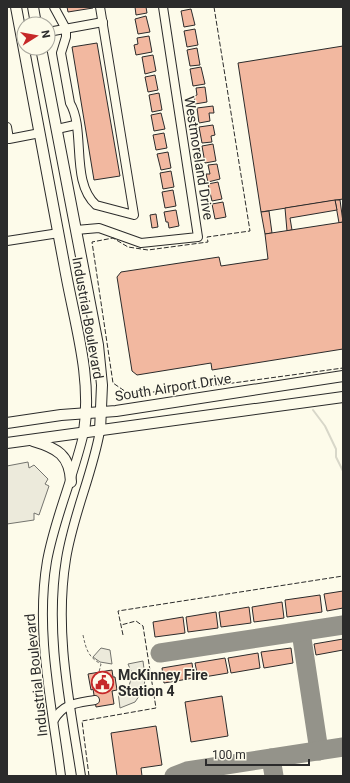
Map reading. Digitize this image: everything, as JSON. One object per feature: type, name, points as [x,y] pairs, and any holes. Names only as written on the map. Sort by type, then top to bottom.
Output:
[{"type":"main road","name":"Industrial Boulevard","points":[[26,56],[84,358],[86,389],[84,432]]},
{"type":"main road","name":"Industrial Boulevard","points":[[42,56],[99,352],[102,376],[102,412],[100,431]]},
{"type":"main road","points":[[59,233],[76,230]]},
{"type":"main road","name":"South Airport Drive","points":[[7,423],[86,413],[116,411],[343,376]]},
{"type":"main road","points":[[7,443],[343,397]]},
{"type":"main road","points":[[27,440],[46,445],[64,457],[70,467],[71,482]]},
{"type":"street","points":[[54,7],[66,29],[66,37],[61,53],[70,103],[73,109],[76,125],[78,140],[77,149],[85,190],[96,205],[134,215],[100,7]]},
{"type":"street","name":"Westmoreland Drive","points":[[76,230],[99,228],[141,243],[198,237],[163,7]]},
{"type":"street","points":[[56,31],[103,22]]},
{"type":"street","points":[[56,129],[76,125]]},
{"type":"street","points":[[7,127],[8,139],[40,133]]},
{"type":"street","points":[[7,242],[59,233]]},
{"type":"street","name":"Industrial Boulevard","points":[[81,776],[62,643],[62,586],[69,541],[92,468],[100,431]]},
{"type":"street","name":"Industrial Boulevard","points":[[61,776],[43,633],[43,597],[49,549],[71,482],[84,432]]},
{"type":"street","points":[[54,720],[60,710],[70,704],[95,700]]},
{"type":"path","points":[[83,635],[87,652],[101,664],[99,672]]},
{"type":"shaded area","points":[[28,462],[29,468],[34,465],[48,479],[45,484],[49,486],[39,515],[34,513],[34,520],[7,524],[7,466]]},
{"type":"shaded area","points":[[101,648],[110,650],[112,664],[100,662],[93,657]]},
{"type":"shaded area","points":[[143,661],[145,677],[144,689],[135,702],[120,708],[118,692],[129,686],[131,679],[131,671],[128,664]]},
{"type":"building","points":[[67,7],[93,7],[93,8],[68,12]]},
{"type":"building","points":[[135,7],[146,7],[147,13],[136,15]]},
{"type":"building","points":[[191,9],[195,25],[184,27],[181,11]]},
{"type":"building","points":[[146,16],[150,32],[138,34],[135,19]]},
{"type":"building","points":[[195,29],[198,45],[187,47],[184,31]]},
{"type":"building","points":[[149,36],[152,52],[136,55],[134,45],[138,44],[137,38]]},
{"type":"building","points":[[97,43],[120,176],[94,180],[72,47]]},
{"type":"building","points":[[343,46],[343,199],[261,212],[238,63]]},
{"type":"building","points":[[197,48],[200,65],[190,66],[187,50]]},
{"type":"building","points":[[153,55],[156,71],[145,74],[142,57]]},
{"type":"building","points":[[201,67],[205,84],[193,86],[190,69]]},
{"type":"building","points":[[155,75],[158,90],[148,92],[145,77]]},
{"type":"building","points":[[205,87],[207,102],[195,104],[194,96],[197,95],[196,88]]},
{"type":"building","points":[[159,93],[162,110],[152,112],[149,95]]},
{"type":"building","points":[[213,106],[214,113],[209,113],[210,121],[199,123],[197,108]]},
{"type":"building","points":[[161,113],[165,129],[154,131],[151,115]]},
{"type":"building","points":[[213,125],[215,135],[211,136],[212,142],[202,143],[199,127]]},
{"type":"building","points":[[164,133],[167,148],[156,150],[153,135]]},
{"type":"building","points":[[213,144],[216,161],[205,163],[202,146]]},
{"type":"building","points":[[168,152],[171,168],[161,170],[157,154]]},
{"type":"building","points":[[217,164],[220,179],[208,182],[206,174],[210,174],[208,165]]},
{"type":"building","points":[[171,171],[174,187],[163,189],[160,173]]},
{"type":"building","points":[[218,182],[222,199],[212,201],[208,184]]},
{"type":"building","points":[[173,190],[176,206],[165,208],[162,192]]},
{"type":"building","points":[[335,200],[340,200],[343,222],[339,223]]},
{"type":"building","points":[[335,200],[337,210],[290,218],[292,230],[287,231],[285,208]]},
{"type":"building","points":[[223,202],[226,217],[215,219],[212,204]]},
{"type":"building","points":[[176,210],[179,226],[169,228],[164,212]]},
{"type":"building","points":[[269,211],[272,233],[265,234],[261,212]]},
{"type":"building","points":[[156,214],[158,227],[152,228],[150,215]]},
{"type":"building","points":[[343,222],[343,349],[212,370],[211,363],[137,375],[132,371],[117,277],[121,272],[219,257],[221,266],[268,259],[265,234]]},
{"type":"building","points":[[343,591],[343,608],[327,611],[324,594]]},
{"type":"building","points":[[320,595],[322,612],[287,617],[285,600]]},
{"type":"building","points":[[282,602],[284,618],[254,622],[252,607]]},
{"type":"building","points":[[249,607],[251,623],[221,627],[219,612]]},
{"type":"building","points":[[216,612],[218,628],[188,632],[186,617]]},
{"type":"building","points":[[183,617],[185,633],[155,637],[153,622]]},
{"type":"building","points":[[343,639],[343,650],[316,655],[314,644]]},
{"type":"building","points":[[291,648],[293,663],[264,668],[261,652]]},
{"type":"building","points":[[258,653],[260,668],[231,673],[228,658]]},
{"type":"building","points":[[225,658],[228,673],[198,678],[195,663]]},
{"type":"building","points":[[192,663],[194,678],[164,683],[162,668]]},
{"type":"building","name":"McKinney Fire Station 4","points":[[112,670],[113,677],[115,677],[117,690],[112,691],[114,704],[96,707],[93,689],[91,690],[88,674]]},
{"type":"building","points":[[222,696],[228,736],[191,742],[185,702]]},
{"type":"building","points":[[156,726],[162,765],[141,768],[142,776],[117,776],[111,733]]},
{"type":"waterway","points":[[313,410],[325,426],[336,449],[336,457],[343,471]]},
{"type":"taxiway","points":[[160,653],[343,625]]},
{"type":"taxiway","points":[[301,632],[319,751]]},
{"type":"taxiway","points":[[174,776],[187,771],[343,747]]},
{"type":"taxiway","points":[[271,758],[274,776]]},
{"type":"fence","points":[[214,7],[250,231],[207,237],[208,242],[148,250],[128,247],[113,238],[92,242],[113,383],[129,394],[189,389],[343,368]]},
{"type":"fence","points":[[123,635],[118,611],[343,576]]},
{"type":"fence","points":[[89,776],[82,721],[156,708],[143,626],[136,621],[121,625]]},
{"type":"place","name":"McKinney Fire Station 4","points":[[103,683]]}]
